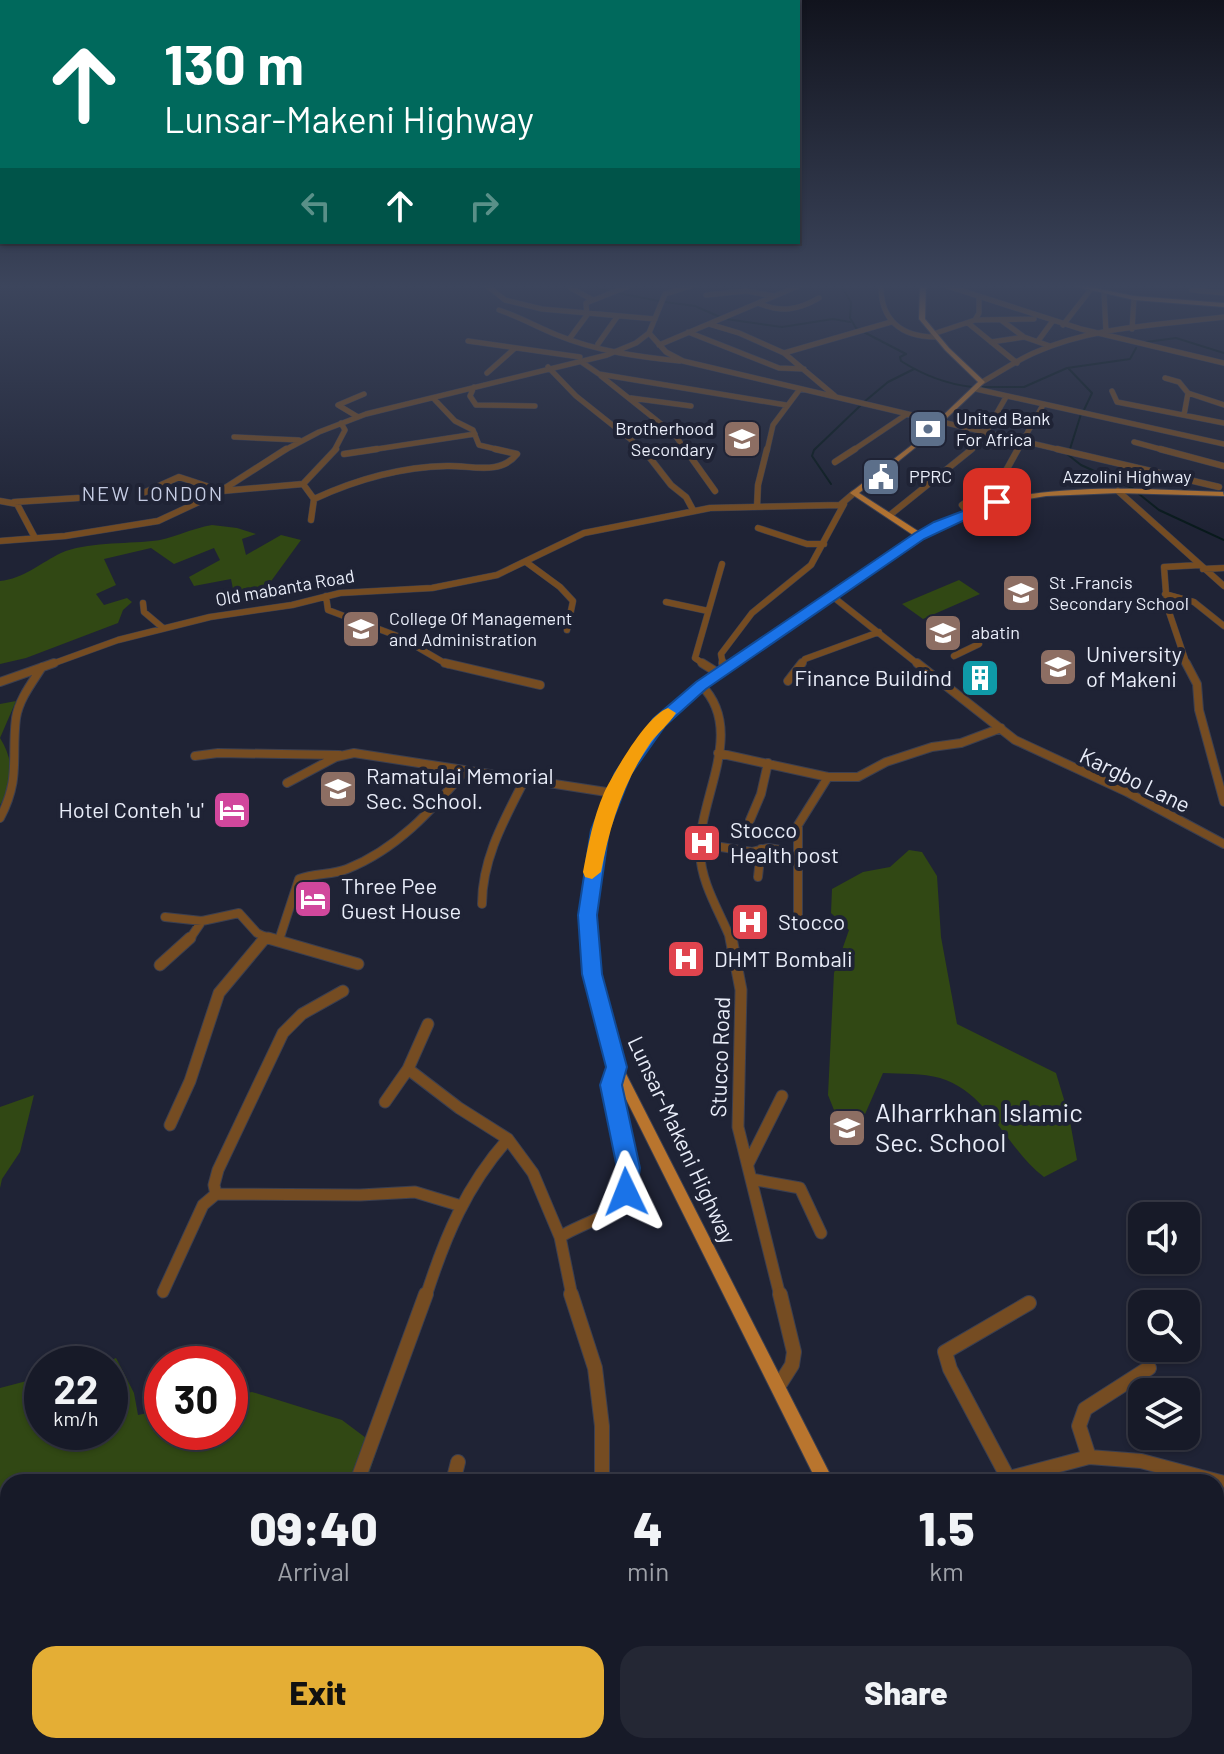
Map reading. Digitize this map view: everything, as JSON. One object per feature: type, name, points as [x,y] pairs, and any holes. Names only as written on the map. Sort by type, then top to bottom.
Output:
[{"type":"main road","points":[[920,536],[854,493],[941,422],[979,386],[961,366]]},
{"type":"main road","name":"Azzolini Highway","points":[[701,685],[920,536],[968,512],[1031,495],[1218,489]]},
{"type":"main road","name":"Lunsar-Makeni Highway","points":[[701,685],[670,711],[646,738],[613,793],[594,857],[588,915],[592,974],[616,1067],[822,1474]]},
{"type":"street","points":[[487,373],[495,366]]},
{"type":"street","points":[[0,540],[60,537],[149,525],[222,491],[299,440],[341,423],[554,366]]},
{"type":"street","points":[[587,366],[675,435],[715,491]]},
{"type":"street","points":[[703,366],[1218,489]]},
{"type":"street","points":[[774,366],[804,369]]},
{"type":"street","points":[[800,366],[838,398]]},
{"type":"street","points":[[979,386],[1012,366]]},
{"type":"street","points":[[548,367],[576,396],[618,425],[640,445],[671,485],[686,497],[693,510]]},
{"type":"street","points":[[599,374],[786,405]]},
{"type":"street","points":[[1165,378],[1179,382],[1188,393],[1224,405]]},
{"type":"street","points":[[979,386],[1006,397],[1224,444]]},
{"type":"street","points":[[474,387],[470,396],[476,405],[535,406]]},
{"type":"street","points":[[757,507],[758,485],[773,425],[800,389]]},
{"type":"street","points":[[1112,391],[1116,402],[1224,423]]},
{"type":"street","points":[[1184,415],[1188,393]]},
{"type":"street","points":[[358,417],[338,405],[364,394]]},
{"type":"street","points":[[630,397],[691,406]]},
{"type":"street","points":[[890,515],[953,467],[986,432],[1006,397]]},
{"type":"street","points":[[314,499],[364,481],[414,470],[445,466],[498,467],[511,462],[517,454],[481,445],[473,430],[455,421],[435,400]]},
{"type":"street","points":[[968,512],[962,505],[1003,476],[1043,405]]},
{"type":"street","points":[[835,462],[907,414]]},
{"type":"street","points":[[141,494],[179,477],[222,491],[303,484],[328,460],[342,439],[345,430],[341,423]]},
{"type":"street","points":[[344,454],[475,434]]},
{"type":"street","points":[[234,437],[299,440]]},
{"type":"street","points":[[1134,442],[1224,466]]},
{"type":"street","points":[[303,484],[314,499],[311,520]]},
{"type":"street","points":[[1118,491],[1224,586]]},
{"type":"street","points":[[722,564],[695,658],[721,671],[721,654],[742,624],[800,577],[824,544],[844,504],[854,493]]},
{"type":"street","points":[[0,501],[78,498]]},
{"type":"street","points":[[14,502],[33,529],[34,536]]},
{"type":"street","name":"Old mabanta Road","points":[[0,682],[97,646],[163,628],[326,596],[379,589],[432,588],[497,575],[577,535],[693,510],[844,504]]},
{"type":"street","points":[[758,528],[807,544],[824,544]]},
{"type":"street","points":[[526,562],[560,587],[573,601],[567,630]]},
{"type":"street","points":[[1224,568],[1164,567],[1165,594],[1181,653],[1197,684],[1199,710],[1224,802]]},
{"type":"street","points":[[1165,594],[1194,602],[1224,626]]},
{"type":"street","points":[[326,596],[328,610],[400,637],[449,665],[475,668],[540,685]]},
{"type":"street","points":[[832,596],[1001,728]]},
{"type":"street","points":[[666,602],[708,611]]},
{"type":"street","points":[[143,603],[144,612],[163,628]]},
{"type":"street","points":[[788,681],[805,659],[879,632]]},
{"type":"street","points":[[954,656],[979,644]]},
{"type":"street","points":[[0,818],[9,801],[16,772],[16,718],[21,700],[42,667]]},
{"type":"street","name":"Stucco Road","points":[[701,685],[710,691],[721,711],[718,753],[700,847],[706,880],[733,945],[741,977],[735,1101],[738,1127],[794,1352],[792,1365],[778,1387]]},
{"type":"street","points":[[718,753],[828,777],[858,777],[886,762],[932,747],[961,743],[1001,728]]},
{"type":"street","name":"Kargbo Lane","points":[[1001,728],[1015,740],[1127,792],[1224,844]]},
{"type":"street","points":[[195,756],[218,753],[382,756],[613,793]]},
{"type":"street","points":[[287,783],[342,755]]},
{"type":"street","points":[[750,820],[768,763]]},
{"type":"street","points":[[279,941],[294,885],[299,879],[343,871],[387,850],[412,831],[465,771]]},
{"type":"street","points":[[798,928],[798,825],[828,777]]},
{"type":"street","points":[[482,904],[484,875],[497,833],[524,781]]},
{"type":"street","points":[[721,847],[752,852],[781,850]]},
{"type":"street","points":[[758,877],[761,849]]},
{"type":"street","points":[[165,917],[202,921],[239,913],[249,919],[254,930],[266,937],[358,964]]},
{"type":"street","points":[[160,965],[188,942],[202,921]]},
{"type":"street","points":[[170,1125],[190,1081],[219,993],[266,937]]},
{"type":"street","points":[[216,1194],[214,1185],[218,1170],[283,1033],[302,1014],[343,991]]},
{"type":"street","points":[[385,1102],[408,1069],[428,1024]]},
{"type":"street","points":[[560,1237],[588,1218],[610,1210],[621,1202],[626,1192],[628,1168],[611,1085],[616,1067]]},
{"type":"street","points":[[408,1069],[459,1108],[508,1139],[533,1173],[560,1237],[566,1278],[595,1368],[602,1426],[602,1474]]},
{"type":"street","points":[[748,1164],[782,1096]]},
{"type":"street","points":[[360,1474],[383,1421],[440,1247],[458,1205],[508,1139]]},
{"type":"street","points":[[751,1179],[800,1188],[821,1233]]},
{"type":"street","points":[[163,1292],[203,1205],[216,1194],[360,1195],[415,1192],[458,1205]]},
{"type":"street","points":[[999,1474],[977,1416],[950,1369],[945,1352],[1029,1303]]},
{"type":"street","points":[[1089,1457],[1079,1426],[1080,1417],[1097,1399],[1149,1368]]},
{"type":"street","points":[[1024,1474],[1089,1457],[1166,1465],[1195,1474]]},
{"type":"street","points":[[455,1474],[458,1462]]},
{"type":"green space","points":[[212,525],[256,534],[242,539],[246,555],[281,535],[301,540],[269,584],[234,594],[231,579],[194,586],[189,577],[220,560],[214,548],[174,564],[151,548],[104,559],[116,585],[96,594],[104,605],[127,598],[132,602],[123,610],[118,623],[26,658],[0,664],[0,581],[24,574],[71,549],[159,540]]},
{"type":"green space","points":[[959,580],[980,594],[923,619],[902,604]]},
{"type":"green space","points":[[16,701],[0,738],[0,704]]},
{"type":"green space","points":[[0,738],[10,763],[10,779],[0,805]]},
{"type":"green space","points":[[909,850],[922,852],[937,876],[941,937],[957,1024],[1056,1073],[1069,1116],[1077,1160],[1044,1177],[971,1095],[940,1078],[883,1073],[862,1121],[834,1110],[828,1095],[834,973],[849,930],[831,913],[832,889],[863,872],[890,867]]},
{"type":"green space","points":[[34,1095],[20,1152],[2,1179],[0,1188],[0,1107]]},
{"type":"green space","points":[[128,1381],[134,1393],[138,1415],[144,1414],[144,1450],[248,1450],[248,1393],[252,1392],[342,1420],[378,1447],[369,1474],[0,1474],[0,1388],[24,1382],[24,1450],[128,1450]]},
{"type":"waterway","points":[[909,366],[944,381],[972,387]]},
{"type":"waterway","points":[[979,387],[1024,387],[1067,368],[1082,366]]},
{"type":"waterway","points":[[864,402],[888,382],[914,369]]},
{"type":"waterway","points":[[1069,369],[1092,393],[1083,412]]},
{"type":"waterway","points":[[831,484],[812,456],[814,450],[861,405]]},
{"type":"waterway","points":[[1070,449],[1081,414]]},
{"type":"waterway","points":[[1067,454],[1081,465],[1134,489]]},
{"type":"waterway","points":[[1139,494],[1159,510],[1224,540]]},
{"type":"slow traffic","points":[[592,872],[600,830],[613,793],[646,738],[668,713]]},
{"type":"place","name":"United Bank For Africa","points":[[928,429]]},
{"type":"place","name":"Brotherhood Secondary","points":[[742,439]]},
{"type":"place","name":"PPRC","points":[[881,477]]},
{"type":"place","name":"St .Francis Secondary School","points":[[1021,593]]},
{"type":"place","name":"College Of Management and Administration","points":[[361,629]]},
{"type":"place","name":"abatin","points":[[943,633]]},
{"type":"place","name":"University of Makeni","points":[[1058,667]]},
{"type":"place","name":"Finance Buildind","points":[[980,678]]},
{"type":"place","name":"Ramatulai Memorial Sec. School.","points":[[338,789]]},
{"type":"place","name":"Hotel Conteh 'u'","points":[[232,810]]},
{"type":"place","name":"Stocco Health post","points":[[702,843]]},
{"type":"place","name":"Three Pee Guest House","points":[[313,899]]},
{"type":"place","name":"Stocco","points":[[750,922]]},
{"type":"place","name":"DHMT Bombali","points":[[686,959]]},
{"type":"place","name":"Alharrkhan Islamic Sec. School","points":[[847,1128]]},
{"type":"district","name":"NEW LONDON","points":[[153,494]]},
{"type":"route","points":[[626,1192],[628,1168],[611,1085],[616,1067],[592,974],[588,915],[590,882],[600,830],[623,773],[659,722],[701,685],[920,536],[938,525],[997,502]]}]
